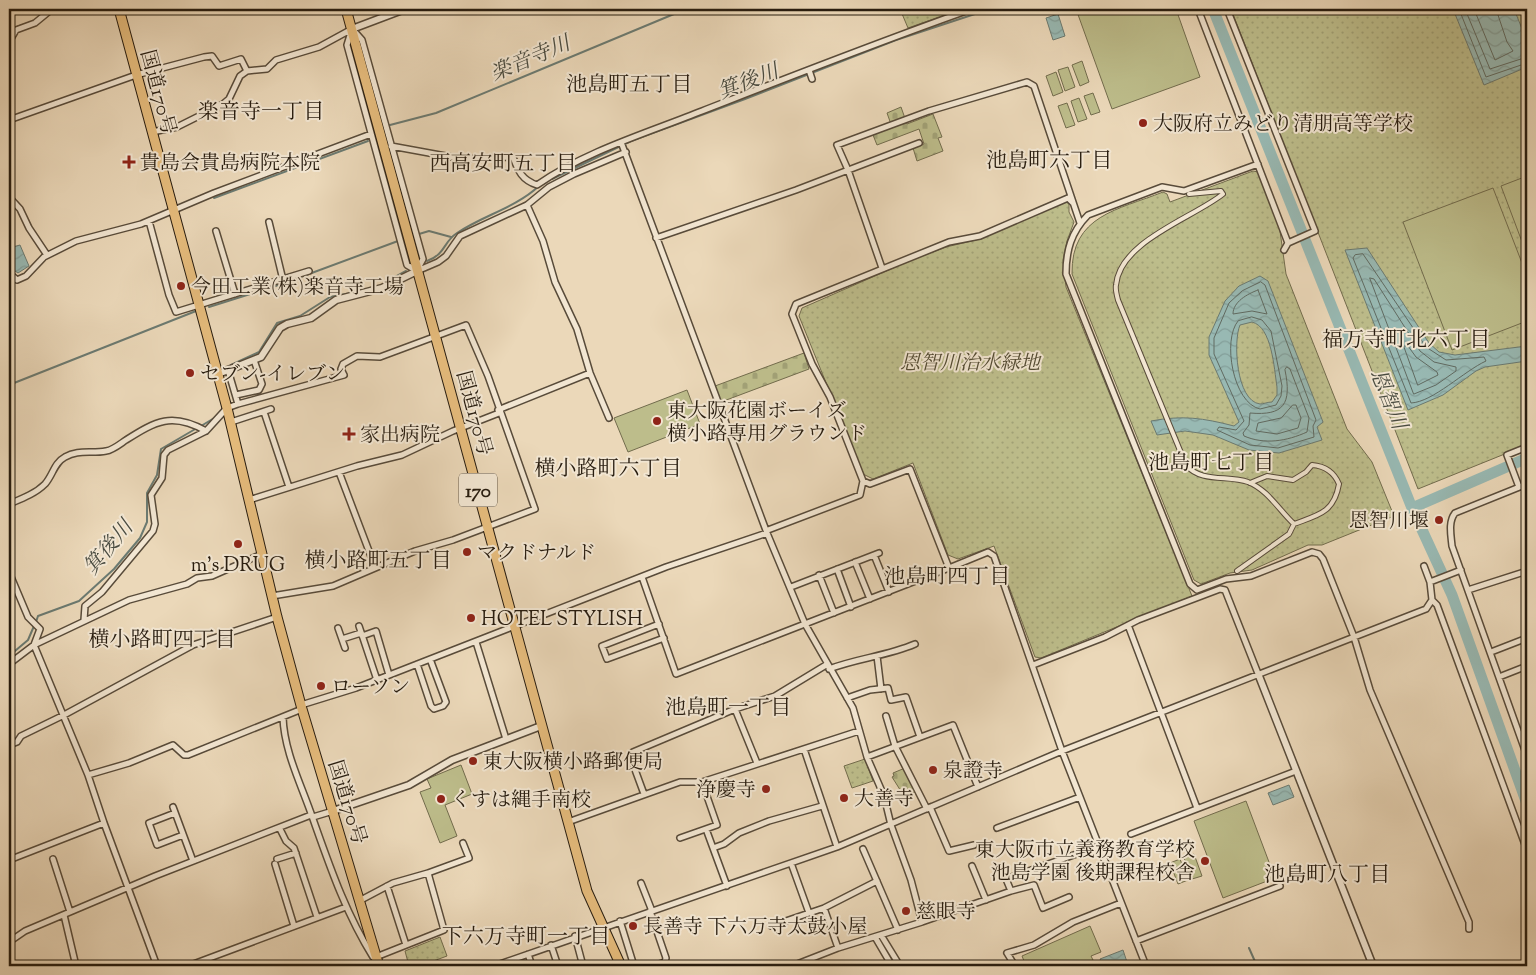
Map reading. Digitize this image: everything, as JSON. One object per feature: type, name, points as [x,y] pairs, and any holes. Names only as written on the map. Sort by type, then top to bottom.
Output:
[{"type":"highway","name":"国道170号","points":[[119,9],[231,422],[277,617],[301,707],[378,963]]},
{"type":"highway","name":"国道170号","points":[[346,9],[587,891],[602,928],[621,966]]},
{"type":"street","points":[[9,42],[16,30],[35,23],[52,9]]},
{"type":"street","points":[[152,132],[177,127],[223,104],[229,99],[240,76],[247,71],[267,69],[276,60],[318,47],[352,29],[405,9]]},
{"type":"street","points":[[391,146],[462,159],[513,157],[519,172],[527,182],[536,185],[554,173],[621,142],[972,9]]},
{"type":"street","points":[[1198,9],[1288,242]]},
{"type":"street","points":[[1227,9],[1315,231],[1288,242],[1284,250]]},
{"type":"street","points":[[352,29],[347,45],[407,265],[417,271]]},
{"type":"street","points":[[352,29],[362,40],[423,259],[417,271]]},
{"type":"street","points":[[9,120],[136,75],[212,56],[219,66],[241,59],[247,71]]},
{"type":"street","points":[[809,70],[812,79]]},
{"type":"street","points":[[882,268],[848,170],[837,145],[929,111],[1028,82],[1034,86],[1080,223]]},
{"type":"street","points":[[9,273],[17,280],[26,276],[48,255],[76,241],[149,221],[214,193],[371,134]]},
{"type":"street","points":[[621,142],[804,624],[853,708],[867,757],[884,796],[891,825],[911,880],[922,922]]},
{"type":"street","points":[[656,238],[919,143]]},
{"type":"street","points":[[218,374],[261,357],[280,328],[287,324],[311,318],[336,300],[382,288],[442,259],[460,236],[527,205],[548,187],[593,165],[626,152]]},
{"type":"street","points":[[1197,590],[1188,579],[1066,274],[1066,260],[1069,244],[1080,223],[1096,212],[1162,187],[1184,191],[1258,164]]},
{"type":"street","points":[[1189,194],[1221,191],[1223,194],[1149,240],[1126,259],[1115,286],[1118,300],[1186,465],[1191,470],[1204,476],[1234,479],[1250,483],[1275,502],[1294,524]]},
{"type":"street","points":[[9,197],[20,209],[29,228],[48,255]]},
{"type":"street","points":[[88,775],[129,763],[173,745],[184,755],[188,755],[283,717],[301,707],[377,680],[860,495],[863,481],[830,397],[812,364],[792,314],[796,304],[949,242],[980,236],[1068,198],[1073,203]]},
{"type":"street","points":[[527,205],[543,241],[556,282],[577,330],[590,373],[609,418]]},
{"type":"street","points":[[149,221],[169,295],[176,312],[309,271]]},
{"type":"street","points":[[269,222],[283,280]]},
{"type":"street","points":[[216,231],[235,294]]},
{"type":"street","points":[[84,620],[84,606],[102,592],[153,531],[155,524],[151,495],[162,478],[164,455],[168,450],[206,431],[227,408],[344,376],[341,369],[343,364],[357,356],[380,357],[436,335],[466,326],[488,376],[535,509],[375,566],[333,586],[272,596]]},
{"type":"street","points":[[236,395],[259,390],[262,384],[254,360]]},
{"type":"street","points":[[228,370],[238,404]]},
{"type":"street","points":[[249,500],[402,455],[499,411],[590,373]]},
{"type":"street","points":[[231,422],[271,409]]},
{"type":"street","points":[[264,412],[289,487]]},
{"type":"street","points":[[9,504],[31,494],[46,483],[58,461],[67,455],[83,451],[107,451],[147,426],[165,419],[192,423],[206,431]]},
{"type":"street","points":[[1519,487],[1507,455],[1527,447]]},
{"type":"street","points":[[1237,571],[1289,534],[1294,524],[1330,508],[1335,500],[1339,484],[1330,471],[1324,467],[1312,465],[1306,472],[1293,480],[1266,476],[1250,483]]},
{"type":"street","points":[[863,481],[870,484],[910,469],[949,568]]},
{"type":"street","points":[[339,472],[375,566]]},
{"type":"street","points":[[1527,484],[1455,513],[1451,518],[1452,546],[1527,754]]},
{"type":"street","points":[[642,577],[676,674],[988,552],[994,556],[1062,751],[1146,966]]},
{"type":"street","points":[[1197,590],[1226,579],[1251,576],[1312,552],[1318,554],[1322,559],[1354,638],[1370,690],[1469,922],[1469,928]]},
{"type":"street","points":[[9,664],[34,646],[84,620],[129,600],[233,569],[262,554]]},
{"type":"street","points":[[791,586],[877,554],[889,592]]},
{"type":"street","points":[[855,562],[870,599]]},
{"type":"street","points":[[494,966],[574,936],[837,848],[1062,751],[1161,714],[1426,609],[1432,600],[1430,582],[1424,566]]},
{"type":"street","points":[[837,569],[851,607]]},
{"type":"street","points":[[1430,582],[1461,570]]},
{"type":"street","points":[[1468,590],[1527,571]]},
{"type":"street","points":[[9,572],[28,618],[40,629],[34,646],[88,775],[157,966]]},
{"type":"street","points":[[819,575],[834,613]]},
{"type":"street","points":[[1032,665],[1105,638],[1128,625],[1194,599],[1220,589],[1225,590],[1373,966]]},
{"type":"street","points":[[1194,599],[1197,590]]},
{"type":"street","points":[[1432,600],[1438,605],[1527,850]]},
{"type":"street","points":[[9,746],[17,742],[21,736],[64,715],[193,645],[277,617]]},
{"type":"street","points":[[659,624],[602,646],[607,659],[664,638]]},
{"type":"street","points":[[1128,625],[1197,808]]},
{"type":"street","points":[[358,626],[377,680]]},
{"type":"street","points":[[338,628],[345,648]]},
{"type":"street","points":[[342,639],[376,631],[390,675]]},
{"type":"street","points":[[1490,652],[1527,638]]},
{"type":"street","points":[[476,642],[506,739]]},
{"type":"street","points":[[644,794],[630,756],[632,752],[735,709],[775,696],[828,667],[854,660],[891,654],[915,644]]},
{"type":"street","points":[[877,656],[881,689]]},
{"type":"street","points":[[417,664],[431,706],[434,709],[443,706],[446,702],[430,659]]},
{"type":"street","points":[[1499,677],[1527,666]]},
{"type":"street","points":[[846,698],[888,688],[891,700],[906,697],[920,737]]},
{"type":"street","points":[[735,709],[757,763]]},
{"type":"street","points":[[886,716],[895,746],[949,851],[974,844]]},
{"type":"street","points":[[283,717],[284,738],[323,850],[346,906],[378,963],[406,945],[444,930],[428,873]]},
{"type":"street","points":[[867,757],[953,724],[978,787]]},
{"type":"street","points":[[9,942],[22,933],[193,860],[312,816],[333,811],[409,784],[452,760],[541,726]]},
{"type":"street","points":[[568,822],[680,782],[702,782],[859,730]]},
{"type":"street","points":[[804,749],[837,848]]},
{"type":"street","points":[[1131,834],[1296,771]]},
{"type":"street","points":[[680,838],[717,826],[702,782]]},
{"type":"street","points":[[997,828],[1080,797]]},
{"type":"street","points":[[713,848],[724,844],[739,833],[768,821],[786,818],[822,806]]},
{"type":"street","points":[[173,807],[193,860]]},
{"type":"street","points":[[175,814],[149,823],[157,845],[184,835]]},
{"type":"street","points":[[9,860],[104,823]]},
{"type":"street","points":[[280,828],[296,853],[317,917]]},
{"type":"street","points":[[706,829],[727,886]]},
{"type":"street","points":[[359,901],[387,886],[469,858],[463,843]]},
{"type":"street","points":[[1011,891],[1006,879],[1099,846]]},
{"type":"street","points":[[863,849],[898,930]]},
{"type":"street","points":[[294,926],[276,862],[296,853]]},
{"type":"street","points":[[53,859],[67,913],[76,966]]},
{"type":"street","points":[[791,863],[809,914]]},
{"type":"street","points":[[972,866],[986,900]]},
{"type":"street","points":[[771,926],[824,908],[877,880]]},
{"type":"street","points":[[641,883],[666,958],[665,962],[653,966]]},
{"type":"street","points":[[792,966],[838,948],[1034,885],[1043,908],[1069,897]]},
{"type":"street","points":[[387,886],[406,945]]},
{"type":"street","points":[[1136,941],[1280,886]]},
{"type":"street","points":[[1015,966],[1007,953],[1034,945],[1073,922],[1120,903]]},
{"type":"street","points":[[188,966],[346,906]]},
{"type":"street","points":[[824,908],[838,948]]},
{"type":"street","points":[[620,922],[634,966]]},
{"type":"street","points":[[574,936],[583,966]]},
{"type":"street","points":[[878,936],[892,966]]},
{"type":"street","points":[[878,936],[900,966]]},
{"type":"street","points":[[551,945],[558,966]]},
{"type":"street","points":[[528,954],[532,966]]},
{"type":"green space","points":[[900,9],[962,9],[908,28]]},
{"type":"green space","points":[[1076,9],[1176,9],[1200,77],[1112,109]]},
{"type":"green space","points":[[1231,9],[1527,9],[1527,445],[1418,489]]},
{"type":"green space","points":[[1082,61],[1089,82],[1080,86],[1072,65]]},
{"type":"green space","points":[[1068,67],[1075,87],[1065,91],[1058,70]]},
{"type":"green space","points":[[1056,72],[1063,92],[1053,96],[1046,76]]},
{"type":"green space","points":[[1093,93],[1100,112],[1091,115],[1084,96]]},
{"type":"green space","points":[[1079,98],[1087,119],[1078,122],[1071,101]]},
{"type":"green space","points":[[1067,103],[1075,125],[1066,128],[1058,106]]},
{"type":"green space","points":[[901,107],[907,124],[933,114],[942,137],[938,138],[943,151],[917,161],[913,148],[924,144],[919,129],[877,145],[873,135],[892,127],[887,113]]},
{"type":"green space","name":"恩智川治水緑地","points":[[1253,171],[1258,172],[1279,224],[1286,274],[1347,429],[1372,462],[1394,516],[1322,545],[1308,545],[1252,570],[1230,573],[1201,584],[1194,580],[1072,274],[1074,254],[1079,239],[1088,227],[1114,210],[1163,192],[1167,194],[1170,202]]},
{"type":"green space","points":[[1527,176],[1527,255],[1501,186]]},
{"type":"green space","points":[[1493,188],[1527,276],[1527,321],[1452,350],[1403,222]]},
{"type":"green space","name":"恩智川治水緑地","points":[[1066,202],[1069,204],[1069,212],[1074,222],[1063,260],[1066,287],[1192,596],[1041,658],[1035,657],[994,546],[958,559],[948,555],[913,463],[873,479],[863,474],[799,316],[802,308],[909,261],[946,247],[976,240]]},
{"type":"green space","points":[[804,353],[809,369],[721,402],[715,386]]},
{"type":"green space","name":"東大阪花園ボーイズ 横小路専用グラウンド","points":[[687,390],[700,424],[628,452],[614,418]]},
{"type":"green space","points":[[865,759],[873,781],[852,788],[844,766]]},
{"type":"green space","name":"くすは縄手南校","points":[[461,765],[472,794],[445,805],[457,836],[440,843],[420,792],[431,788],[427,779]]},
{"type":"green space","points":[[905,768],[916,791],[904,796],[892,777],[894,776],[893,773]]},
{"type":"green space","points":[[1246,801],[1275,878],[1223,898],[1194,821]]},
{"type":"green space","points":[[1194,854],[1202,876],[1192,879],[1184,858]]},
{"type":"green space","points":[[1180,859],[1188,880],[1178,884],[1170,863]]},
{"type":"green space","points":[[1090,926],[1101,952],[1091,956],[1096,966],[1026,966],[1022,956]]},
{"type":"green space","points":[[440,937],[447,956],[428,963],[428,966],[409,966],[405,951]]},
{"type":"water","points":[[1453,9],[1514,9],[1527,41],[1527,67],[1484,85]]},
{"type":"water","points":[[1058,14],[1065,36],[1053,40],[1046,18]]},
{"type":"water","points":[[20,245],[29,266],[18,273],[9,267],[9,248]]},
{"type":"water","points":[[1367,248],[1429,343],[1439,352],[1455,355],[1527,346],[1527,361],[1485,367],[1476,371],[1443,395],[1408,410],[1345,250]]},
{"type":"water","points":[[1260,276],[1268,281],[1323,422],[1317,427],[1322,440],[1279,453],[1249,450],[1213,435],[1185,431],[1157,435],[1151,421],[1193,418],[1234,426],[1239,422],[1209,355],[1209,337],[1225,301],[1239,286]],"holes":[[[1252,322],[1259,325],[1271,349],[1277,387],[1277,395],[1272,402],[1260,404],[1252,400],[1246,393],[1241,382],[1237,356],[1240,325]]]},
{"type":"water","points":[[1289,785],[1294,797],[1273,805],[1268,793]]},
{"type":"water","points":[[1123,950],[1127,962],[1118,966],[1103,966],[1100,959]]},
{"type":"waterway","points":[[39,17],[47,9]]},
{"type":"waterway","name":"楽音寺川","points":[[390,125],[436,113],[674,14],[672,9]]},
{"type":"waterway","name":"箕後川","points":[[552,179],[631,141],[896,40],[990,9]]},
{"type":"waterway","name":"恩智川","points":[[1213,9],[1412,508],[1452,595],[1527,804]]},
{"type":"waterway","points":[[14,28],[31,22]]},
{"type":"waterway","name":"楽音寺川","points":[[214,198],[368,141]]},
{"type":"waterway","name":"箕後川","points":[[427,261],[438,255],[452,236],[510,206],[539,186]]},
{"type":"waterway","points":[[419,234],[429,231],[451,237]]},
{"type":"waterway","points":[[209,307],[282,284],[398,241]]},
{"type":"waterway","name":"箕後川","points":[[386,282],[406,271]]},
{"type":"waterway","name":"箕後川","points":[[231,365],[259,352],[277,323],[300,316],[330,297],[351,293]]},
{"type":"waterway","points":[[9,385],[196,311]]},
{"type":"waterway","name":"箕後川","points":[[201,426],[216,417]]},
{"type":"waterway","name":"箕後川","points":[[36,622],[38,616],[79,601],[114,569],[140,538],[147,522],[147,493],[157,475],[161,449],[197,428]]},
{"type":"waterway","points":[[1412,508],[1527,458]]},
{"type":"waterway","name":"箕後川","points":[[9,656],[28,640],[34,626]]},
{"type":"waterway","points":[[1249,948],[1257,966]]},
{"type":"waterway","points":[[892,961],[895,966]]},
{"type":"place","name":"大阪府立みどり清朋高等学校","points":[[1143,123]]},
{"type":"place","name":"貴島会貴島病院本院","points":[[129,162]]},
{"type":"place","name":"今田工業(株)楽音寺工場","points":[[181,286]]},
{"type":"place","name":"セブン-イレブン","points":[[190,373]]},
{"type":"place","name":"東大阪花園ボーイズ 横小路専用グラウンド","points":[[657,421]]},
{"type":"place","name":"家出病院","points":[[349,434]]},
{"type":"place","name":"恩智川堰","points":[[1439,520]]},
{"type":"place","name":"m's DRUG","points":[[238,544]]},
{"type":"place","name":"マクドナルド","points":[[467,552]]},
{"type":"place","name":"HOTEL STYLISH","points":[[471,618]]},
{"type":"place","name":"ローソン","points":[[321,686]]},
{"type":"place","name":"東大阪横小路郵便局","points":[[473,761]]},
{"type":"place","name":"泉證寺","points":[[933,770]]},
{"type":"place","name":"浄慶寺","points":[[766,789]]},
{"type":"place","name":"大善寺","points":[[844,798]]},
{"type":"place","name":"くすは縄手南校","points":[[441,799]]},
{"type":"place","name":"東大阪市立義務教育学校 池島学園 後期課程校舎","points":[[1205,861]]},
{"type":"place","name":"慈眼寺","points":[[906,911]]},
{"type":"place","name":"長善寺 下六万寺太鼓小屋","points":[[633,926]]},
{"type":"district","name":"池島町五丁目","points":[[629,84]]},
{"type":"district","name":"楽音寺一丁目","points":[[261,111]]},
{"type":"district","name":"池島町六丁目","points":[[1049,160]]},
{"type":"district","name":"西高安町五丁目","points":[[503,163]]},
{"type":"district","name":"福万寺町北六丁目","points":[[1406,339]]},
{"type":"district","name":"池島町七丁目","points":[[1211,462]]},
{"type":"district","name":"横小路町六丁目","points":[[608,468]]},
{"type":"district","name":"横小路町五丁目","points":[[378,560]]},
{"type":"district","name":"池島町四丁目","points":[[947,576]]},
{"type":"district","name":"横小路町四丁目","points":[[162,639]]},
{"type":"district","name":"池島町一丁目","points":[[728,707]]},
{"type":"district","name":"池島町八丁目","points":[[1327,874]]},
{"type":"district","name":"下六万寺町一丁目","points":[[526,936]]}]
